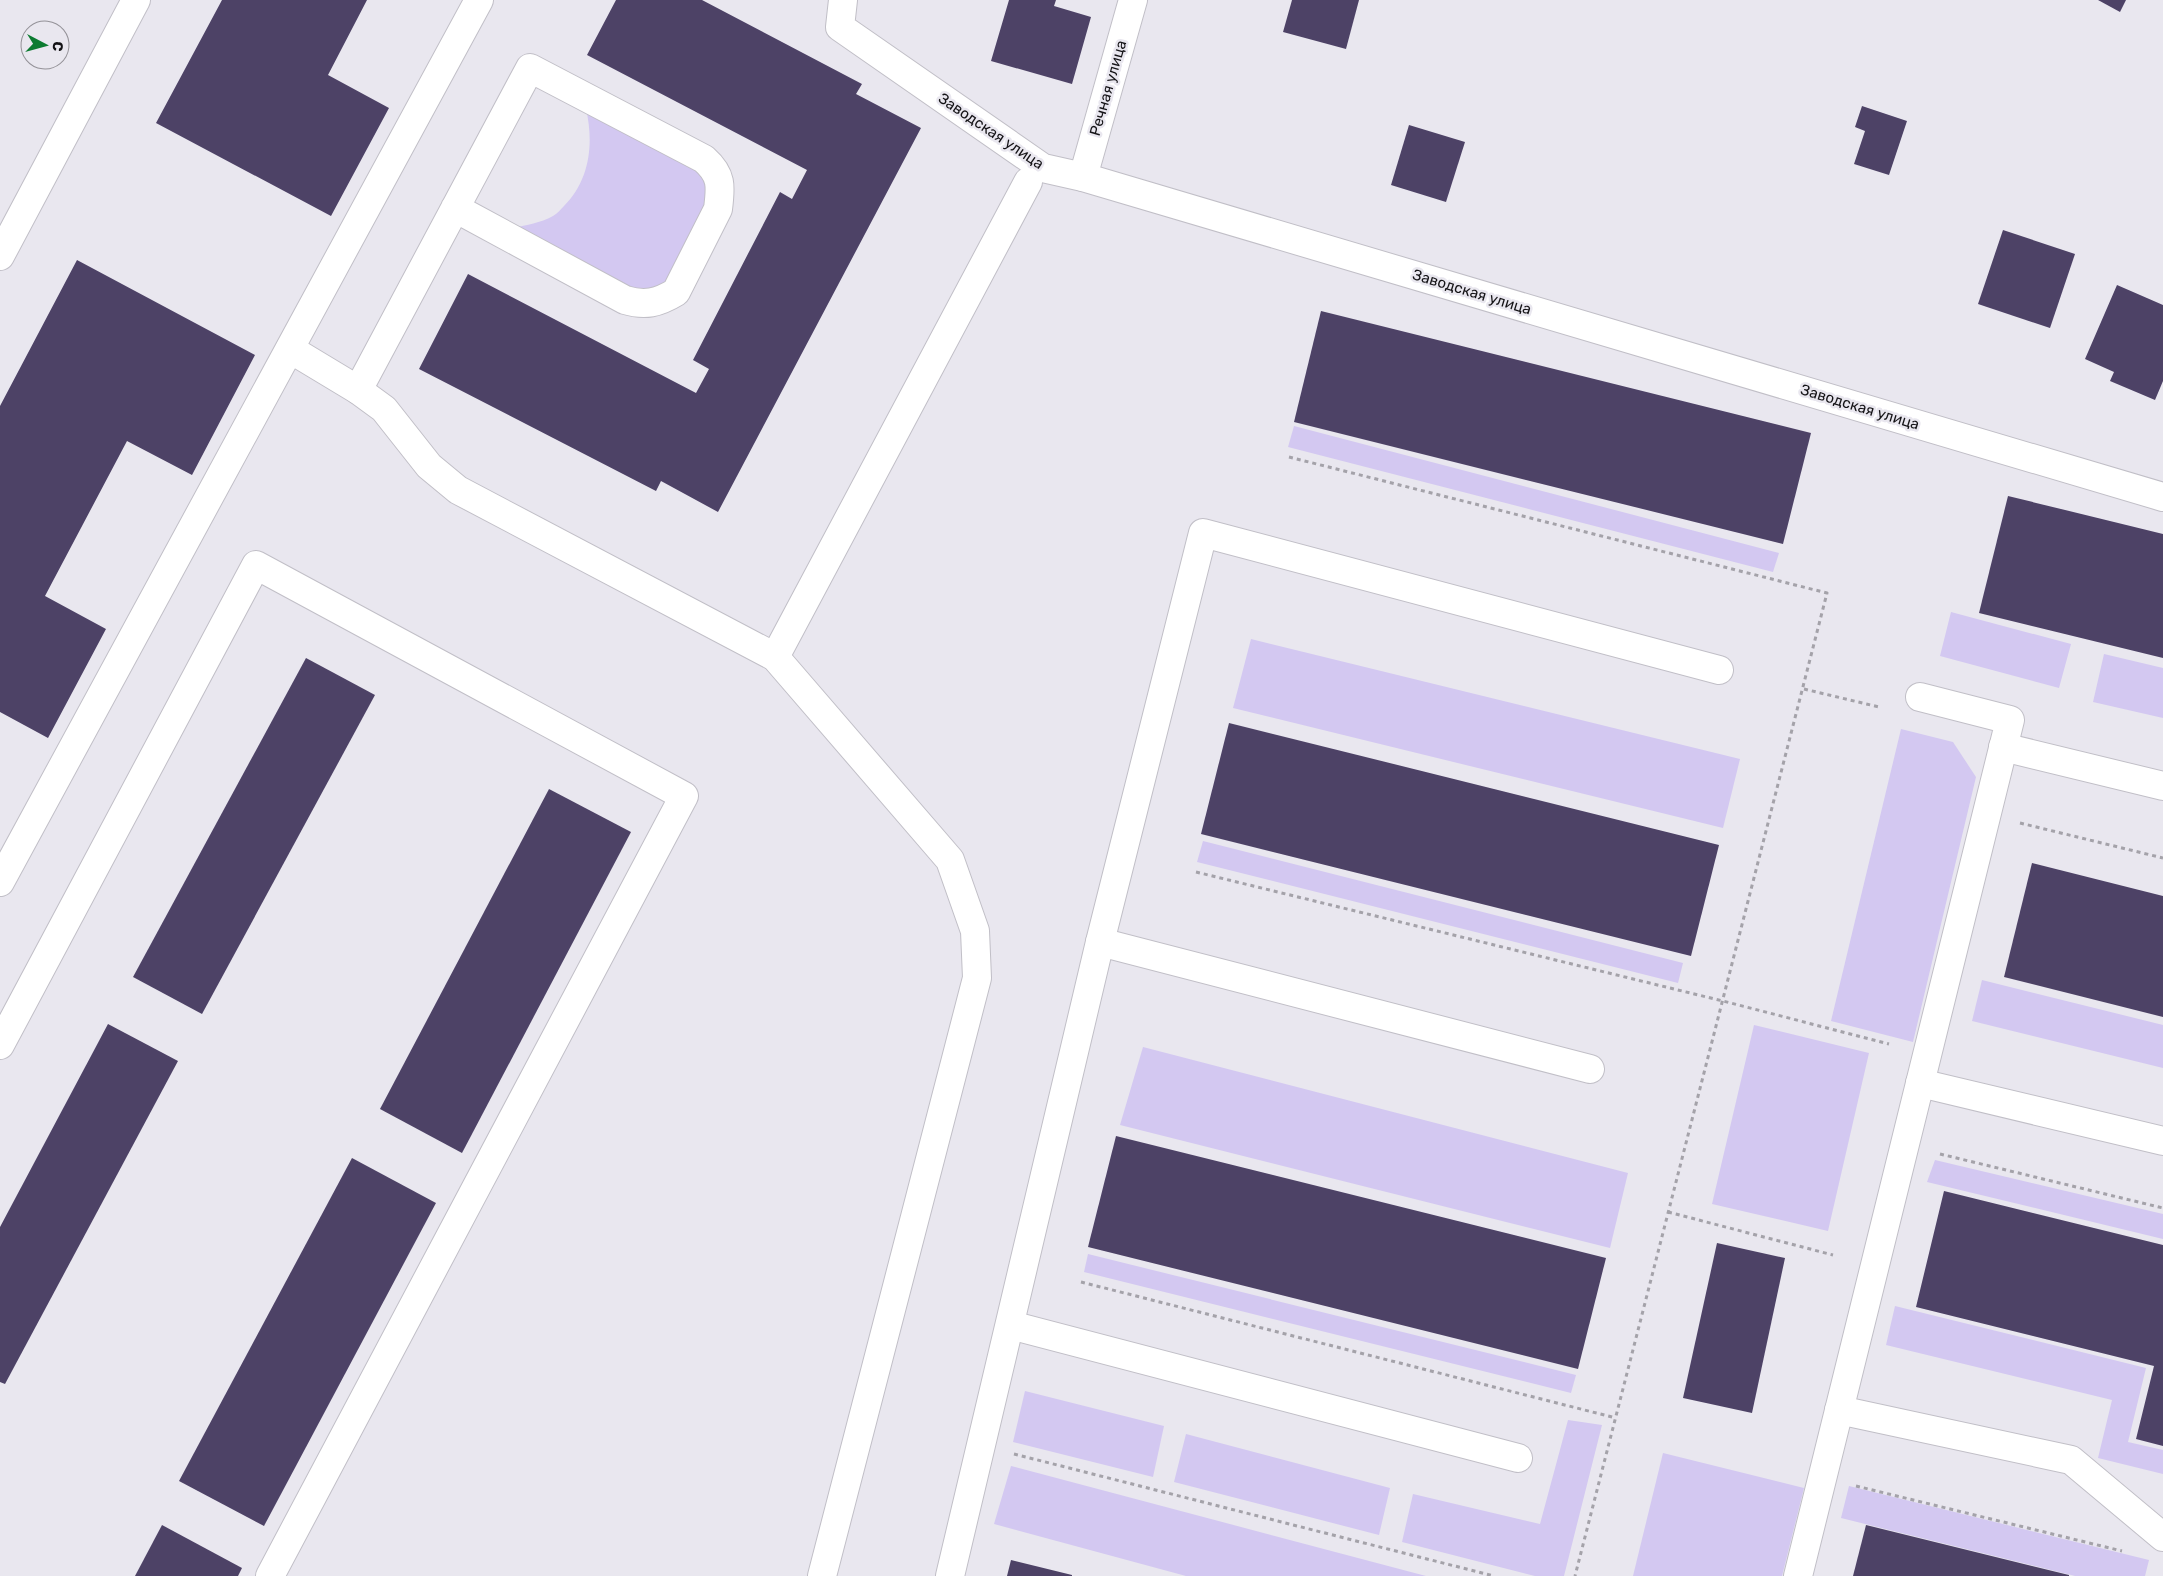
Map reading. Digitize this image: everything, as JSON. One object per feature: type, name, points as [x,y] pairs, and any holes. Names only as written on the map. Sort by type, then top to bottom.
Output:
[{"type":"street","points":[[0,256],[136,0]]},
{"type":"street","points":[[0,882],[479,0]]},
{"type":"street","name":"Заводская улица","points":[[843,0],[840,27],[1043,168],[1083,177],[2163,497]]},
{"type":"street","name":"Речная улица","points":[[1083,177],[1133,0]]},
{"type":"street","points":[[358,390],[455,208],[530,68],[704,159],[713,167],[719,178],[720,194],[718,209],[676,292],[664,300],[651,304],[625,300],[455,208]]},
{"type":"street","points":[[775,657],[1028,182]]},
{"type":"street","points":[[290,349],[358,390],[384,409],[429,466],[458,490],[775,657],[950,860],[975,931],[977,978],[822,1576]]},
{"type":"street","points":[[950,1576],[1100,942],[1203,533],[1719,670]]},
{"type":"street","points":[[0,1045],[256,565],[684,796],[270,1576]]},
{"type":"street","points":[[1798,1576],[2010,720],[1920,697]]},
{"type":"street","points":[[2003,747],[2163,786]]},
{"type":"street","points":[[1100,942],[1590,1069]]},
{"type":"street","points":[[1920,1083],[2163,1141]]},
{"type":"street","points":[[1010,1325],[1518,1458]]},
{"type":"street","points":[[1839,1410],[2070,1460],[2163,1537]]},
{"type":"path","points":[[1288,457],[1827,593],[1804,689],[1575,1576]]},
{"type":"path","points":[[1804,689],[1879,707]]},
{"type":"path","points":[[2012,821],[2163,858]]},
{"type":"path","points":[[1196,872],[1723,1001],[1889,1044]]},
{"type":"path","points":[[1938,1154],[2163,1208]]},
{"type":"path","points":[[1668,1212],[1834,1255]]},
{"type":"path","points":[[1081,1282],[1616,1418]]},
{"type":"path","points":[[1009,1453],[1494,1576]]},
{"type":"path","points":[[1853,1486],[2132,1554]]},
{"type":"shaded area","points":[[586,109],[696,168],[705,176],[710,197],[664,286],[642,294],[513,228],[553,216],[573,196],[580,185],[588,160],[589,148],[590,135]]},
{"type":"shaded area","points":[[1294,426],[1779,553],[1773,572],[1288,447]]},
{"type":"shaded area","points":[[1951,612],[2071,644],[2059,688],[1940,656]]},
{"type":"shaded area","points":[[1251,639],[1740,759],[1723,828],[1233,708]]},
{"type":"shaded area","points":[[2104,654],[2163,668],[2163,718],[2093,702]]},
{"type":"shaded area","points":[[1901,729],[1953,742],[1976,777],[1913,1042],[1831,1021]]},
{"type":"shaded area","points":[[1203,841],[1683,963],[1678,983],[1197,862]]},
{"type":"shaded area","points":[[1982,980],[2163,1025],[2163,1068],[1972,1021]]},
{"type":"shaded area","points":[[1754,1025],[1869,1053],[1828,1231],[1712,1204]]},
{"type":"shaded area","points":[[1143,1047],[1628,1173],[1610,1248],[1120,1125]]},
{"type":"shaded area","points":[[1935,1160],[2163,1214],[2163,1239],[1927,1182]]},
{"type":"shaded area","points":[[1088,1254],[1576,1375],[1571,1393],[1084,1272]]},
{"type":"shaded area","points":[[1895,1306],[2146,1368],[2128,1442],[2163,1450],[2163,1474],[2098,1458],[2112,1400],[1886,1345]]},
{"type":"shaded area","points":[[1025,1391],[1164,1426],[1153,1477],[1013,1442]]},
{"type":"shaded area","points":[[1568,1420],[1602,1425],[1564,1576],[1535,1576],[1402,1542],[1413,1494],[1540,1524]]},
{"type":"shaded area","points":[[1186,1434],[1390,1488],[1379,1535],[1174,1482]]},
{"type":"shaded area","points":[[1663,1453],[1804,1488],[1782,1576],[1633,1576]]},
{"type":"shaded area","points":[[1011,1466],[1426,1576],[1186,1576],[994,1524]]},
{"type":"shaded area","points":[[1849,1486],[2149,1560],[2145,1576],[2075,1576],[1841,1518]]},
{"type":"building","points":[[222,0],[367,0],[328,75],[389,108],[331,216],[156,123]]},
{"type":"building","points":[[616,0],[702,0],[862,84],[856,94],[921,128],[718,512],[661,481],[656,491],[419,369],[468,274],[696,393],[709,369],[693,360],[780,192],[792,199],[807,170],[587,55]]},
{"type":"building","points":[[1009,0],[1056,0],[1054,6],[1091,17],[1072,84],[991,61]]},
{"type":"building","points":[[1292,0],[1359,0],[1346,49],[1283,32]]},
{"type":"building","points":[[2098,0],[2126,0],[2120,12]]},
{"type":"building","points":[[1862,106],[1907,121],[1889,175],[1854,164],[1865,131],[1855,127]]},
{"type":"building","points":[[1409,125],[1465,142],[1446,202],[1391,185]]},
{"type":"building","points":[[2003,230],[2075,254],[2050,328],[1978,304]]},
{"type":"building","points":[[77,260],[255,355],[192,475],[127,441],[45,596],[106,629],[48,738],[0,712],[0,406]]},
{"type":"building","points":[[2117,285],[2163,305],[2163,381],[2155,400],[2110,381],[2114,372],[2085,359]]},
{"type":"building","points":[[1321,311],[1811,433],[1783,544],[1294,422]]},
{"type":"building","points":[[2008,496],[2163,534],[2163,658],[1979,613]]},
{"type":"building","points":[[306,658],[375,695],[202,1014],[133,977]]},
{"type":"building","points":[[1229,723],[1719,845],[1691,956],[1201,834]]},
{"type":"building","points":[[549,789],[631,832],[462,1153],[380,1109]]},
{"type":"building","points":[[2032,863],[2163,896],[2163,1017],[2004,977]]},
{"type":"building","points":[[108,1024],[178,1061],[5,1384],[0,1382],[0,1227]]},
{"type":"building","points":[[1116,1136],[1606,1258],[1578,1369],[1088,1247]]},
{"type":"building","points":[[352,1158],[436,1203],[264,1526],[179,1481]]},
{"type":"building","points":[[1944,1191],[2163,1245],[2163,1446],[2136,1439],[2154,1366],[1916,1307]]},
{"type":"building","points":[[1717,1243],[1785,1258],[1752,1413],[1683,1398]]},
{"type":"building","points":[[162,1525],[242,1568],[238,1576],[135,1576]]},
{"type":"building","points":[[1866,1525],[2069,1575],[2069,1576],[1853,1576]]},
{"type":"building","points":[[1011,1560],[1072,1575],[1072,1576],[1007,1576]]}]
